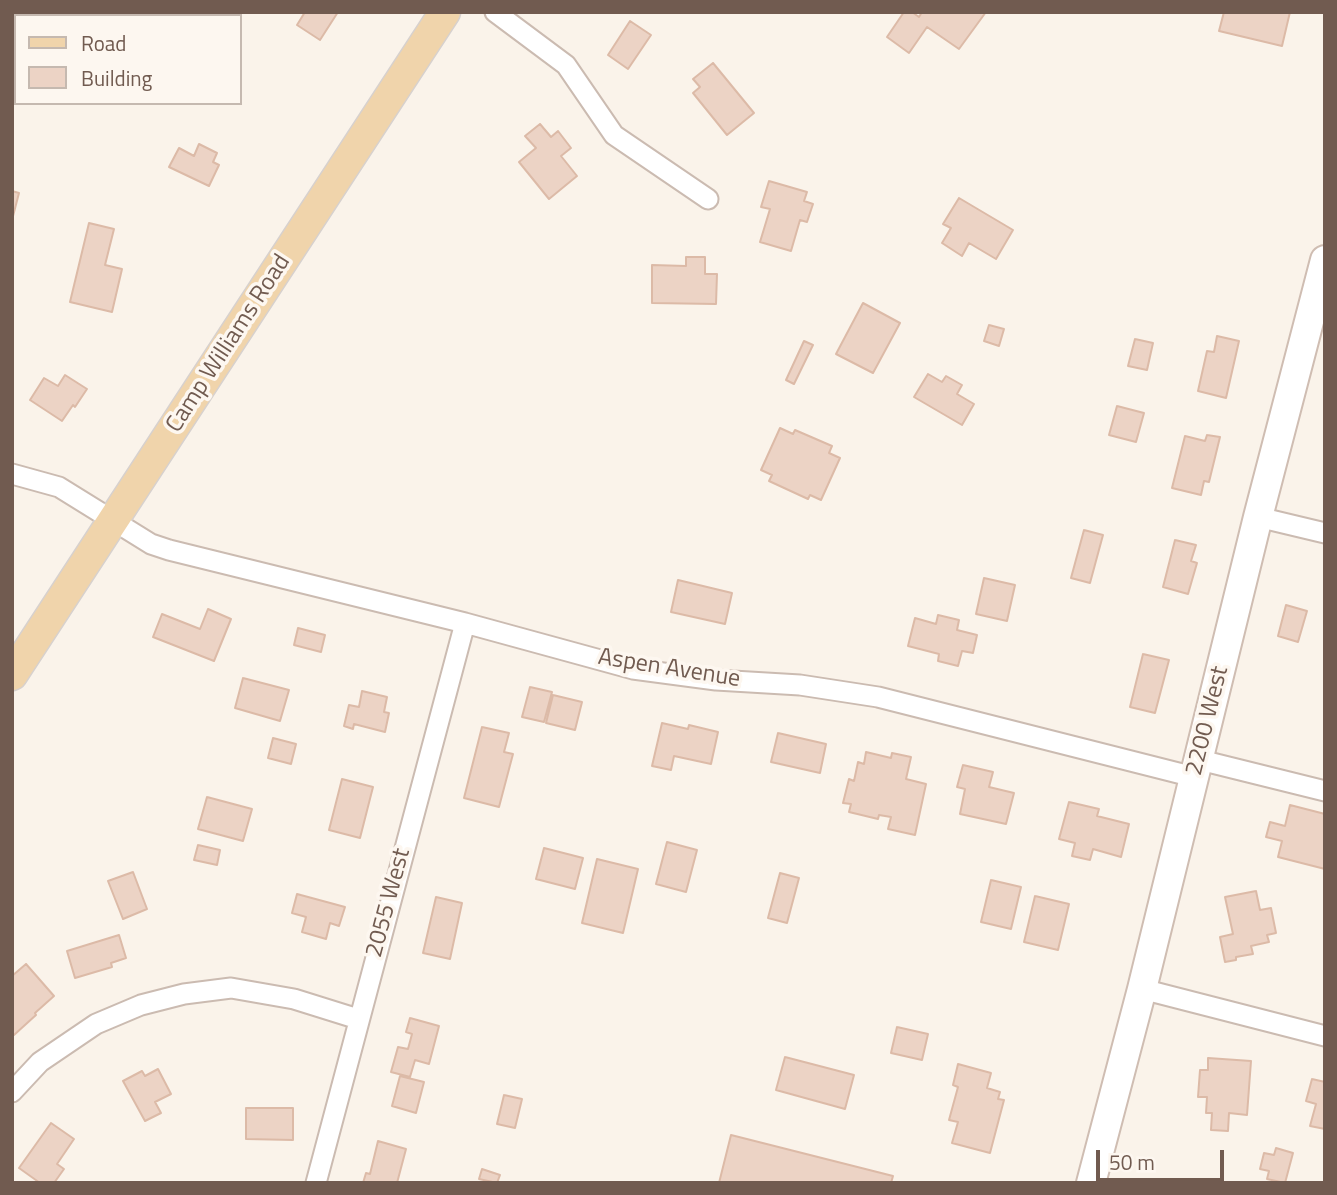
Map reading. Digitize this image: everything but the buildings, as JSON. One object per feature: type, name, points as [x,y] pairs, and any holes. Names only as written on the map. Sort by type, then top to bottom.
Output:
[{"type":"main road","name":"Camp Williams Road","points":[[12,675],[445,12]]},
{"type":"street","points":[[495,12],[566,65],[614,135],[708,199]]},
{"type":"street","name":"2200 West","points":[[1091,1183],[1325,260]]},
{"type":"street","name":"Aspen Avenue","points":[[12,474],[59,487],[151,544],[169,550],[465,623],[633,669],[716,680],[800,685],[878,697],[1197,769],[1325,792]]},
{"type":"street","points":[[1258,517],[1325,533]]},
{"type":"street","name":"2055 West","points":[[316,1183],[465,623]]},
{"type":"street","points":[[12,1092],[40,1062],[96,1024],[141,1005],[184,994],[231,988],[294,999],[358,1019]]},
{"type":"street","points":[[1142,989],[1325,1035]]}]
